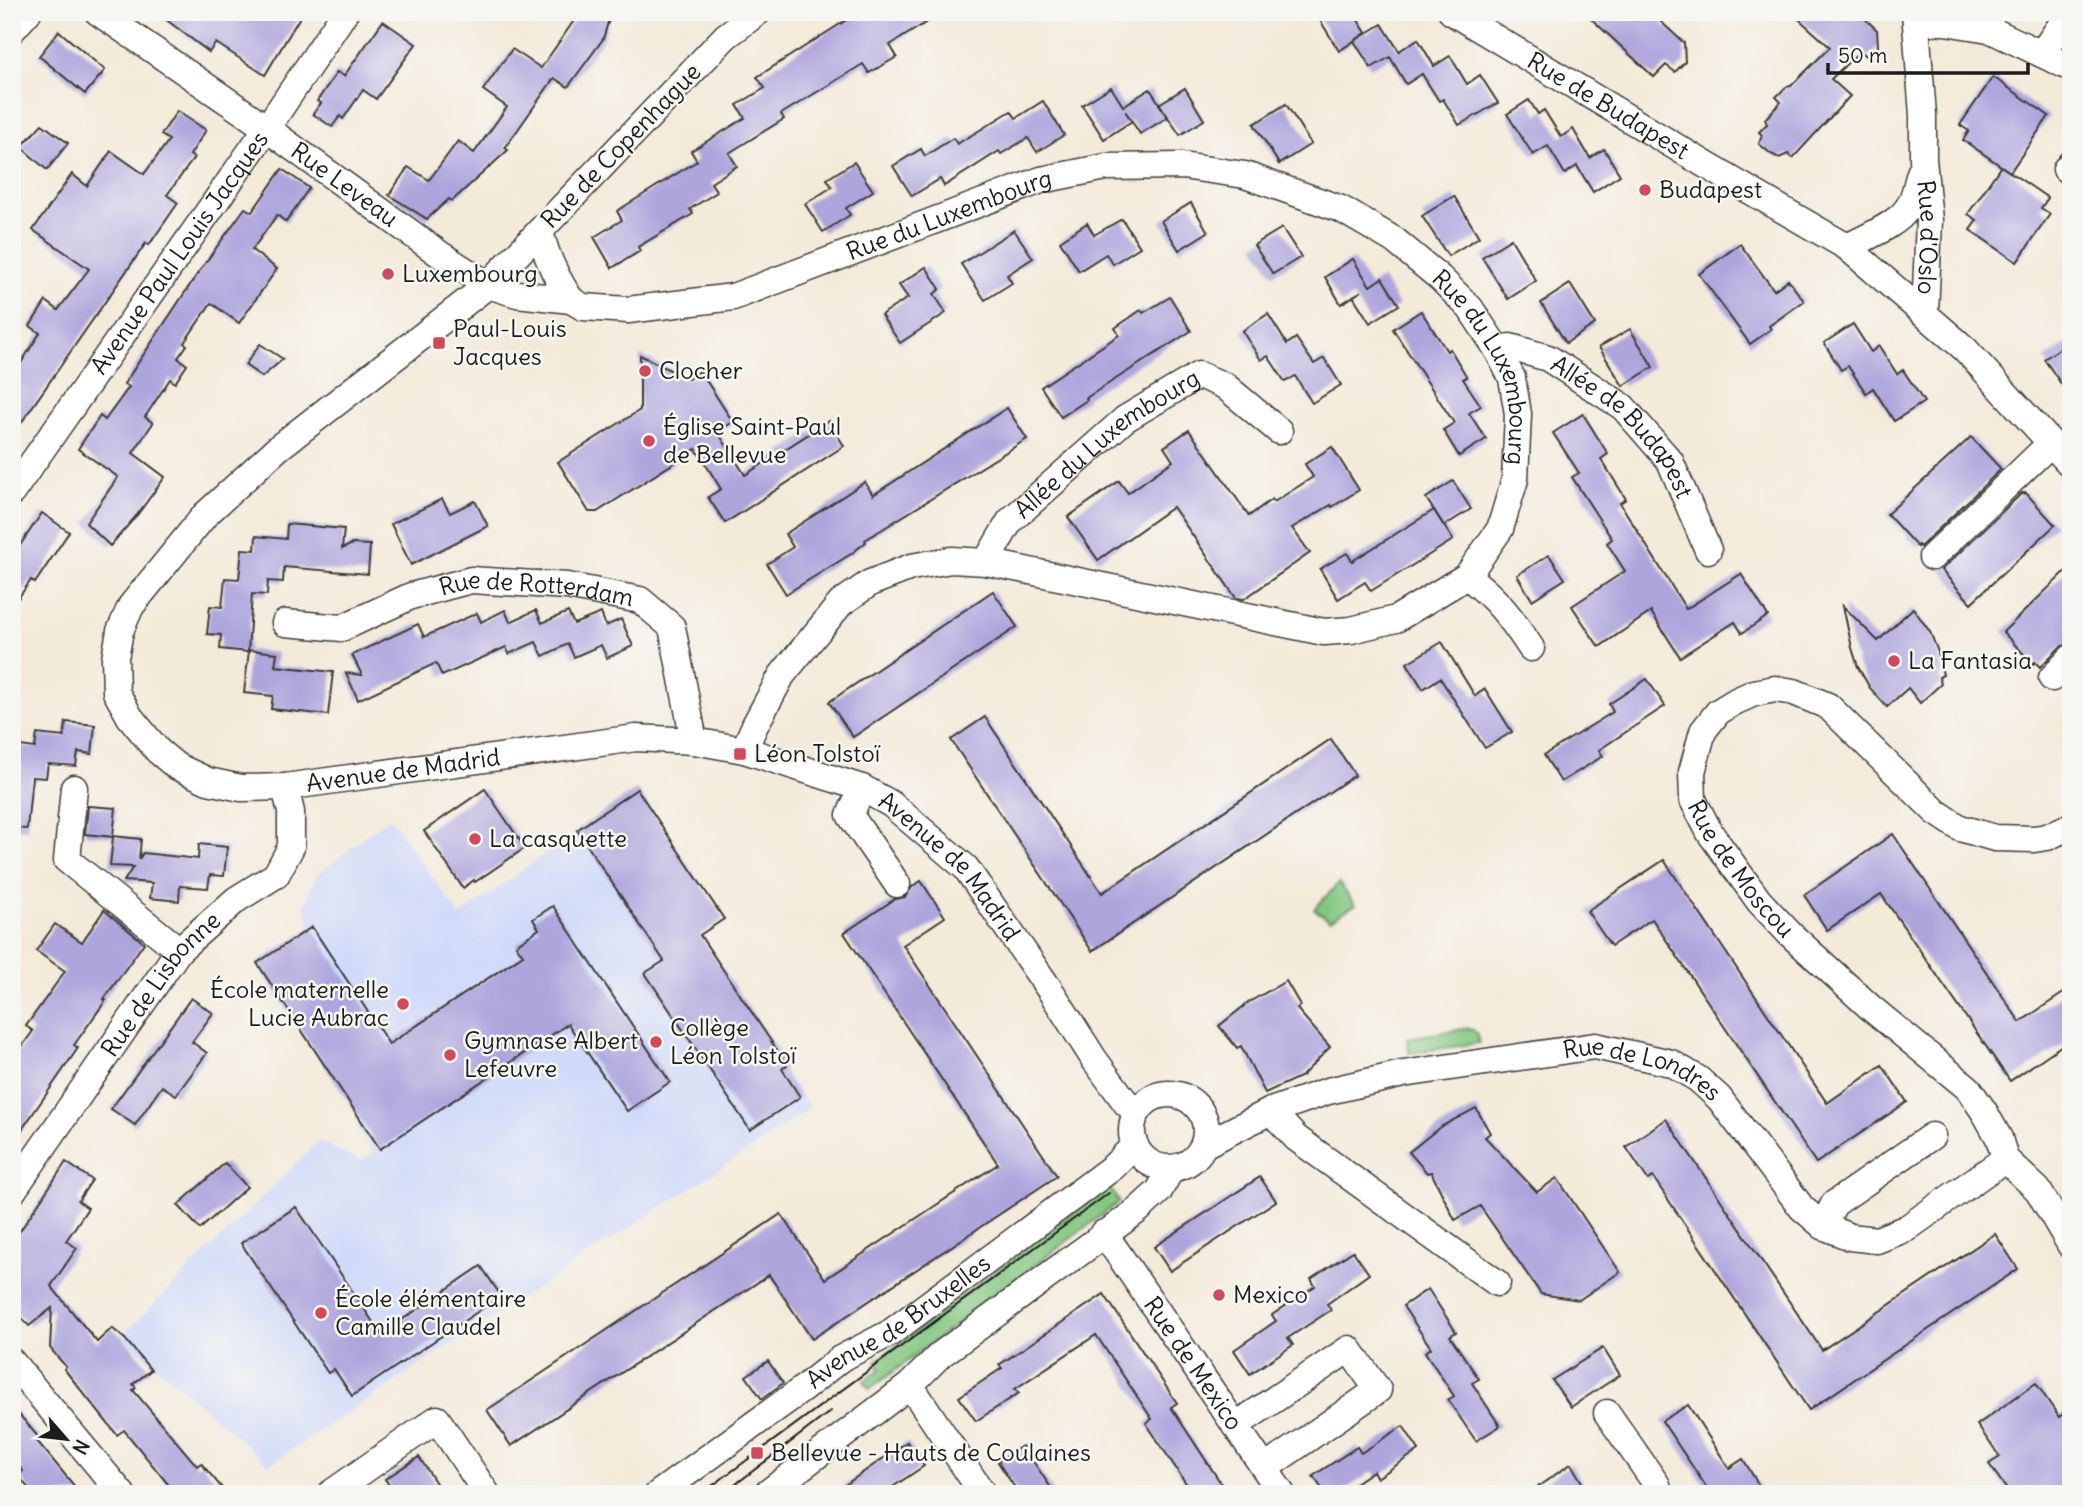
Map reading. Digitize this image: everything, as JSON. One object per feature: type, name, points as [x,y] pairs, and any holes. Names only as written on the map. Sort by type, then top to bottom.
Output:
[{"type":"street","points":[[12,30],[28,12]]},
{"type":"street","name":"Rue Leveau","points":[[98,12],[267,128],[441,255],[488,285]]},
{"type":"street","name":"Avenue Paul Louis Jacques","points":[[12,492],[345,12]]},
{"type":"street","name":"Rue de Copenhague","points":[[488,285],[726,36],[758,12]]},
{"type":"street","name":"Rue de Budapest","points":[[1452,12],[1847,247],[1965,349],[2071,465]]},
{"type":"street","points":[[2042,53],[2070,12]]},
{"type":"street","points":[[1916,17],[1989,29],[2071,68]]},
{"type":"street","name":"Rue d'Oslo","points":[[1916,17],[1928,220],[1925,314]]},
{"type":"street","name":"Rue d'Oslo","points":[[1847,247],[1906,212],[1912,201],[1923,159]]},
{"type":"street","name":"Rue du Luxembourg","points":[[488,285],[517,294],[572,300],[583,307],[628,310],[733,297],[1041,180],[1106,167],[1182,166],[1245,175],[1341,209],[1394,240],[1440,278],[1470,308],[1512,378],[1518,414],[1515,480],[1500,529],[1467,576],[1396,619],[1351,630],[1324,632],[986,562],[951,560],[911,567],[870,583],[841,603],[782,675],[744,750]]},
{"type":"street","points":[[540,231],[545,253],[558,282],[572,300]]},
{"type":"street","name":"Avenue de Madrid","points":[[488,285],[278,448],[205,515],[131,606],[120,631],[115,659],[116,692],[130,717],[158,751],[176,766],[208,781],[241,789],[285,787],[636,738],[694,741],[744,750],[862,788],[891,804],[966,868],[1126,1104],[1139,1110]]},
{"type":"street","name":"Allée de Budapest","points":[[1497,349],[1510,347],[1548,358],[1623,407],[1670,461],[1708,550]]},
{"type":"street","name":"Allée du Luxembourg","points":[[986,562],[1010,521],[1125,419],[1199,375],[1225,386],[1279,431]]},
{"type":"street","points":[[1931,557],[2051,443]]},
{"type":"street","points":[[1467,576],[1485,589],[1511,616],[1531,648]]},
{"type":"street","name":"Rue de Rotterdam","points":[[285,623],[342,628],[411,596],[471,580],[567,586],[640,600],[672,627],[694,741]]},
{"type":"street","points":[[2052,678],[2071,658]]},
{"type":"street","name":"Rue de Moscou","points":[[2071,826],[2047,837],[2034,839],[1994,838],[1960,828],[1936,812],[1828,706],[1794,692],[1775,689],[1754,693],[1717,712],[1703,732],[1692,772],[1693,800],[1710,833],[1759,901],[1789,933],[1871,1008],[1968,1088],[1999,1138],[2005,1159],[2038,1190],[2071,1246]]},
{"type":"street","name":"Rue de Lisbonne","points":[[12,1192],[175,955],[237,898],[276,875],[291,847],[291,812],[285,787]]},
{"type":"street","points":[[862,788],[850,815],[897,884]]},
{"type":"street","points":[[74,789],[67,860],[175,955]]},
{"type":"street","name":"Rue de Londres","points":[[1204,1145],[1271,1111],[1328,1091],[1403,1074],[1595,1046],[1671,1063],[1698,1079],[1719,1098],[1802,1208],[1823,1226],[1850,1237],[1877,1240],[1908,1228],[2005,1159]]},
{"type":"street","points":[[1168,1094],[1181,1096],[1195,1104],[1202,1114],[1206,1132],[1204,1145],[1184,1166],[1171,1169],[1154,1165],[1143,1158],[1135,1145],[1132,1132],[1134,1119],[1150,1099],[1168,1094]]},
{"type":"street","points":[[1271,1111],[1296,1138],[1497,1283]]},
{"type":"street","points":[[1823,1226],[1834,1204],[1932,1136]]},
{"type":"street","name":"Avenue de Bruxelles","points":[[658,1494],[840,1359],[890,1333],[1112,1167],[1135,1145]]},
{"type":"street","name":"Avenue de Bruxelles","points":[[766,1494],[910,1385],[940,1355],[1138,1210],[1159,1191],[1171,1169]]},
{"type":"street","name":"Rue de Mexico","points":[[1104,1233],[1282,1494]]},
{"type":"street","points":[[1235,1426],[1349,1349],[1378,1390],[1265,1468]]},
{"type":"street","points":[[12,1362],[122,1494]]},
{"type":"street","points":[[910,1385],[983,1494]]},
{"type":"street","points":[[1607,1412],[1657,1485],[1653,1494]]},
{"type":"street","points":[[330,1494],[437,1419],[487,1494]]},
{"type":"shaded area","points":[[637,789],[724,919],[700,936],[787,1065],[782,1069],[810,1108],[269,1465],[122,1336],[319,1141],[360,1161],[374,1153],[357,1127],[383,1109],[364,1079],[342,1093],[257,963],[312,927],[304,906],[316,876],[389,817],[460,916]]},
{"type":"green space","points":[[1339,883],[1355,905],[1330,920],[1314,909]]},
{"type":"green space","points":[[1470,1028],[1478,1034],[1479,1043],[1409,1053],[1407,1038]]},
{"type":"green space","points":[[1108,1186],[1119,1202],[870,1389],[864,1381],[880,1369],[876,1361]]},
{"type":"building","points":[[156,12],[303,12],[265,75],[216,43],[209,52]]},
{"type":"building","points":[[580,12],[600,12],[609,19],[603,39],[568,87],[554,78],[505,148],[508,150],[452,201],[449,199],[427,219],[389,195],[408,167],[429,180],[458,141],[474,153],[507,107],[483,90],[512,49],[541,68]]},
{"type":"building","points":[[859,12],[943,12],[890,45],[897,57],[869,73],[863,64],[781,114],[784,119],[729,153],[737,166],[711,183],[717,192],[690,209],[693,214],[638,247],[640,251],[612,268],[594,237],[622,220],[617,211],[697,161],[691,151],[745,118],[737,105],[765,88],[757,77]]},
{"type":"building","points":[[1315,12],[1353,12],[1366,33],[1339,51]]},
{"type":"building","points":[[1584,12],[1663,12],[1659,20],[1684,43],[1685,62],[1675,72],[1666,65],[1654,77]]},
{"type":"building","points":[[1791,12],[1858,12],[1877,30],[1878,47],[1868,57],[1860,51],[1831,79],[1850,96],[1793,158],[1788,154],[1779,158],[1759,144],[1762,135],[1759,132],[1767,124],[1765,119],[1781,102],[1776,97],[1786,87],[1791,86],[1830,47]]},
{"type":"building","points":[[383,21],[416,44],[376,99],[363,90],[343,119],[340,116],[332,127],[313,114],[321,103],[317,101],[337,72],[344,76]]},
{"type":"building","points":[[1382,24],[1399,51],[1418,39],[1434,66],[1450,56],[1467,84],[1480,75],[1498,103],[1459,125],[1443,99],[1439,101],[1422,74],[1406,84],[1390,57],[1371,68],[1354,41]]},
{"type":"building","points":[[59,31],[105,70],[85,94],[39,56]]},
{"type":"building","points":[[1993,77],[2049,116],[2010,172],[1963,140],[1969,131],[1960,125]]},
{"type":"building","points":[[1111,87],[1123,106],[1150,89],[1168,117],[1140,134],[1132,121],[1104,139],[1082,105]]},
{"type":"building","points":[[1185,88],[1204,120],[1180,135],[1159,104]]},
{"type":"building","points":[[1529,100],[1538,114],[1544,110],[1561,137],[1573,129],[1590,158],[1604,149],[1620,175],[1593,192],[1577,166],[1565,174],[1548,146],[1533,155],[1507,114]]},
{"type":"building","points":[[1043,101],[1064,135],[1037,152],[1028,138],[1001,154],[999,151],[944,186],[940,179],[912,196],[893,166],[921,149],[925,156],[953,138],[957,144],[1011,111],[1016,118]]},
{"type":"building","points":[[1286,104],[1311,144],[1279,164],[1254,124]]},
{"type":"building","points":[[177,111],[206,130],[190,155],[194,158],[167,195],[178,203],[149,245],[146,243],[12,436],[12,377],[40,333],[30,326],[46,301],[58,310],[89,269],[33,230],[72,174],[87,186],[111,151],[144,174],[169,140],[161,135]]},
{"type":"building","points":[[42,124],[68,143],[47,170],[21,147]]},
{"type":"building","points":[[854,162],[873,191],[846,208],[850,215],[823,232],[805,204],[832,187],[827,179]]},
{"type":"building","points":[[2001,166],[2048,198],[2041,208],[2050,214],[2017,262],[1970,230],[1977,220],[1968,214]]},
{"type":"building","points":[[282,169],[309,188],[286,222],[277,215],[252,250],[277,269],[239,323],[211,303],[184,343],[187,345],[178,358],[187,365],[175,383],[170,379],[145,417],[153,423],[133,453],[165,477],[110,546],[86,523],[118,477],[78,449],[100,416],[105,420],[129,387],[124,384],[245,208],[252,212]]},
{"type":"building","points":[[1454,196],[1479,237],[1448,256],[1422,216]]},
{"type":"building","points":[[1191,203],[1208,232],[1179,250],[1161,221]]},
{"type":"building","points":[[1122,219],[1140,247],[1113,264],[1106,254],[1079,271],[1060,241],[1087,223],[1094,235]]},
{"type":"building","points":[[1282,228],[1301,257],[1273,274],[1254,245]]},
{"type":"building","points":[[1014,230],[1033,258],[1007,275],[1012,283],[985,300],[961,264]]},
{"type":"building","points":[[1511,239],[1536,281],[1508,299],[1482,257]]},
{"type":"building","points":[[1740,244],[1774,290],[1788,280],[1804,301],[1769,326],[1771,329],[1750,344],[1699,274]]},
{"type":"building","points":[[1353,259],[1370,286],[1382,278],[1399,305],[1370,323],[1353,296],[1341,304],[1325,277]]},
{"type":"building","points":[[926,267],[940,289],[934,294],[946,313],[900,343],[881,315],[908,298],[899,285]]},
{"type":"building","points":[[1570,284],[1595,324],[1566,343],[1541,303]]},
{"type":"building","points":[[1170,297],[1191,331],[1061,417],[1041,387],[1119,335],[1115,328],[1141,310],[1143,313]]},
{"type":"building","points":[[1421,311],[1447,351],[1450,349],[1467,377],[1463,379],[1481,406],[1469,413],[1486,439],[1459,456],[1443,430],[1454,423],[1393,329]]},
{"type":"building","points":[[1268,314],[1287,344],[1296,338],[1314,364],[1324,358],[1341,385],[1312,403],[1295,376],[1285,382],[1268,356],[1261,360],[1242,331]]},
{"type":"building","points":[[1853,324],[1871,352],[1879,346],[1897,374],[1903,370],[1924,402],[1894,421],[1873,388],[1866,393],[1848,366],[1841,370],[1824,343]]},
{"type":"building","points":[[1630,329],[1653,367],[1623,386],[1599,347]]},
{"type":"building","points":[[2071,341],[2071,398],[2044,359]]},
{"type":"building","points":[[260,344],[283,359],[262,377],[245,365]]},
{"type":"building","points":[[640,355],[688,379],[700,371],[733,422],[720,430],[719,434],[745,475],[829,421],[844,446],[725,523],[708,497],[721,489],[696,449],[597,512],[589,512],[558,462],[640,410]]},
{"type":"building","points":[[1007,408],[1027,439],[865,540],[866,542],[851,554],[786,594],[767,564],[793,547],[785,534],[865,482],[873,495]]},
{"type":"building","points":[[1583,414],[1608,454],[1601,459],[1626,499],[1620,503],[1686,609],[1741,574],[1768,616],[1742,633],[1735,622],[1680,657],[1651,612],[1599,647],[1572,606],[1625,571],[1607,543],[1612,539],[1572,477],[1579,473],[1553,433]]},
{"type":"building","points":[[1189,430],[1249,516],[1272,499],[1274,502],[1313,477],[1305,464],[1332,447],[1359,490],[1292,528],[1310,553],[1244,599],[1236,598],[1173,507],[1098,560],[1068,517],[1119,481],[1128,493],[1173,461],[1164,447]]},
{"type":"building","points":[[1971,437],[2001,469],[1917,547],[1887,514]]},
{"type":"building","points":[[1453,481],[1471,509],[1444,526],[1426,498]]},
{"type":"building","points":[[2025,492],[2055,525],[1971,603],[1941,570]]},
{"type":"building","points":[[442,499],[450,513],[475,501],[488,526],[411,565],[391,524]]},
{"type":"building","points":[[1434,510],[1453,540],[1371,591],[1365,582],[1338,599],[1320,569],[1347,553],[1352,561]]},
{"type":"building","points":[[42,513],[69,532],[35,583],[31,580],[12,607],[12,557]]},
{"type":"building","points":[[287,524],[344,529],[342,549],[352,544],[370,545],[368,574],[284,567],[283,582],[268,581],[267,595],[252,594],[248,652],[220,649],[221,635],[207,634],[210,606],[222,607],[225,578],[239,579],[242,549],[255,550],[256,536],[286,539]]},
{"type":"building","points":[[1549,555],[1565,579],[1532,600],[1517,575]]},
{"type":"building","points":[[2071,566],[2071,643],[2060,647],[2040,667],[2035,662],[2033,664],[2003,632]]},
{"type":"building","points":[[993,591],[1017,627],[853,737],[829,702]]},
{"type":"building","name":"La Fantasia","points":[[1843,606],[1878,641],[1913,608],[1930,632],[1938,652],[1943,675],[1939,677],[1941,684],[1920,703],[1908,688],[1887,707],[1870,688],[1858,667]]},
{"type":"building","points":[[505,610],[510,622],[536,610],[542,623],[568,612],[574,624],[601,613],[606,626],[621,619],[633,646],[607,658],[601,645],[574,657],[568,644],[543,656],[536,642],[509,654],[506,647],[442,676],[436,663],[358,700],[346,673],[362,675],[352,655],[418,624],[424,637],[477,613],[481,622]]},
{"type":"building","points":[[1442,642],[1475,696],[1485,689],[1512,732],[1485,748],[1440,678],[1423,689],[1407,663]]},
{"type":"building","points":[[249,650],[277,653],[275,666],[333,672],[328,715],[271,709],[273,696],[244,693]]},
{"type":"building","points":[[1647,679],[1665,706],[1599,750],[1603,756],[1561,782],[1544,755],[1613,712],[1609,704]]},
{"type":"building","points":[[985,717],[1102,893],[1331,739],[1355,775],[1092,951],[951,740]]},
{"type":"building","points":[[66,722],[95,725],[92,754],[78,752],[76,766],[48,764],[46,778],[32,777],[27,829],[12,828],[12,745],[35,748],[37,734],[64,737]]},
{"type":"building","name":"La casquette","points":[[485,789],[525,848],[463,888],[424,831]]},
{"type":"building","points":[[637,789],[724,919],[700,935],[787,1065],[782,1069],[800,1097],[750,1130],[645,973],[664,961],[577,830]]},
{"type":"building","points":[[88,806],[116,808],[113,836],[141,839],[139,859],[143,853],[198,859],[199,844],[227,847],[224,876],[210,875],[208,888],[180,886],[179,901],[150,898],[152,883],[124,881],[133,867],[110,866],[113,837],[85,834]]},
{"type":"building","points":[[1893,834],[2020,1022],[2071,988],[2071,1039],[2010,1081],[1881,894],[1827,930],[1804,895]]},
{"type":"building","points":[[1664,860],[1827,1103],[1882,1065],[1907,1102],[1816,1163],[1652,919],[1611,946],[1587,911]]},
{"type":"building","points":[[921,881],[945,917],[903,945],[1057,1176],[812,1339],[769,1275],[511,1446],[487,1410],[781,1214],[825,1279],[998,1164],[844,933],[895,899],[905,897],[912,887]]},
{"type":"building","points":[[553,906],[670,1082],[627,1111],[568,1024],[380,1149],[257,963],[312,927],[389,1044],[523,955],[516,945],[539,929],[533,919]]},
{"type":"building","points":[[104,910],[144,943],[104,999],[106,1000],[74,1045],[78,1048],[12,1144],[12,1060],[33,1031],[26,1026],[65,971],[36,951],[55,924],[82,942]]},
{"type":"building","points":[[1286,981],[1300,1005],[1297,1009],[1330,1047],[1302,1076],[1265,1093],[1241,1046],[1237,1048],[1219,1026],[1249,1002]]},
{"type":"building","points":[[191,998],[213,1013],[192,1042],[207,1053],[176,1095],[162,1086],[135,1125],[111,1109]]},
{"type":"building","points":[[1476,1108],[1490,1133],[1485,1137],[1537,1192],[1557,1178],[1620,1272],[1579,1300],[1541,1294],[1480,1206],[1455,1220],[1431,1172],[1427,1173],[1409,1152],[1440,1127]]},
{"type":"building","points":[[1666,1119],[1822,1350],[1995,1234],[2018,1269],[1809,1410],[1653,1177],[1648,1180],[1626,1147]]},
{"type":"building","points":[[66,1162],[92,1180],[78,1201],[88,1208],[66,1241],[77,1248],[51,1286],[97,1342],[112,1328],[125,1339],[151,1370],[133,1384],[136,1388],[133,1390],[197,1466],[201,1463],[227,1494],[176,1494],[124,1430],[117,1435],[50,1348],[52,1308],[29,1326],[12,1307],[12,1243]]},
{"type":"building","points":[[225,1163],[247,1187],[200,1229],[178,1205]]},
{"type":"building","points":[[1260,1177],[1276,1201],[1170,1271],[1154,1247]]},
{"type":"building","points":[[296,1207],[381,1334],[481,1266],[501,1296],[352,1396],[334,1369],[328,1373],[241,1243]]},
{"type":"building","points":[[1353,1251],[1369,1274],[1327,1304],[1331,1310],[1288,1338],[1293,1345],[1250,1374],[1234,1350],[1276,1321],[1272,1315],[1315,1286],[1311,1279]]},
{"type":"building","points":[[1428,1289],[1456,1332],[1450,1336],[1479,1379],[1472,1383],[1500,1426],[1476,1441],[1448,1400],[1454,1396],[1425,1352],[1431,1348],[1403,1306]]},
{"type":"building","points":[[1104,1294],[1177,1403],[1171,1407],[1228,1494],[1193,1494],[1146,1423],[1152,1419],[1096,1335],[1015,1389],[1019,1393],[976,1421],[959,1397],[1002,1368],[999,1365]]},
{"type":"building","points":[[1603,1348],[1620,1375],[1571,1407],[1552,1380]]},
{"type":"building","points":[[768,1361],[783,1383],[762,1399],[746,1376]]},
{"type":"building","points":[[2036,1383],[2059,1417],[2071,1408],[2071,1479],[2050,1494],[2010,1494],[1989,1464],[2000,1457],[1977,1425]]},
{"type":"building","points":[[1688,1405],[1729,1468],[1743,1459],[1764,1494],[1711,1494],[1662,1421]]},
{"type":"building","points":[[12,1406],[81,1494],[33,1494],[18,1475],[23,1471],[12,1457]]},
{"type":"building","points":[[1403,1426],[1419,1450],[1377,1478],[1373,1471],[1339,1494],[1326,1494],[1313,1476],[1357,1447],[1361,1453]]},
{"type":"building","points":[[907,1442],[924,1466],[882,1494],[832,1494]]},
{"type":"building","points":[[1022,1446],[1055,1494],[1019,1494],[998,1462]]},
{"type":"building","points":[[419,1457],[443,1494],[395,1494],[385,1479]]},
{"type":"building","points":[[1571,1464],[1589,1494],[1527,1494]]},
{"type":"tram line","points":[[701,1494],[1109,1193]]},
{"type":"tram line","points":[[723,1494],[831,1411]]},
{"type":"place","name":"Budapest","points":[[1645,190]]},
{"type":"place","name":"Luxembourg","points":[[388,274]]},
{"type":"place","name":"Paul-Louis Jacques","points":[[439,343]]},
{"type":"place","name":"Clocher","points":[[645,371]]},
{"type":"place","name":"Église Saint-Paul de Bellevue","points":[[649,441]]},
{"type":"place","name":"La Fantasia","points":[[1894,661]]},
{"type":"place","name":"Léon Tolstoï","points":[[740,754]]},
{"type":"place","name":"La casquette","points":[[475,839]]},
{"type":"place","name":"École maternelle Lucie Aubrac","points":[[403,1004]]},
{"type":"place","name":"Collège Léon Tolstoï","points":[[656,1042]]},
{"type":"place","name":"Gymnase Albert Lefeuvre","points":[[450,1055]]},
{"type":"place","name":"Mexico","points":[[1219,1295]]},
{"type":"place","name":"École élémentaire Camille Claudel","points":[[321,1313]]},
{"type":"place","name":"Bellevue - Hauts de Coulaines","points":[[757,1453]]}]
